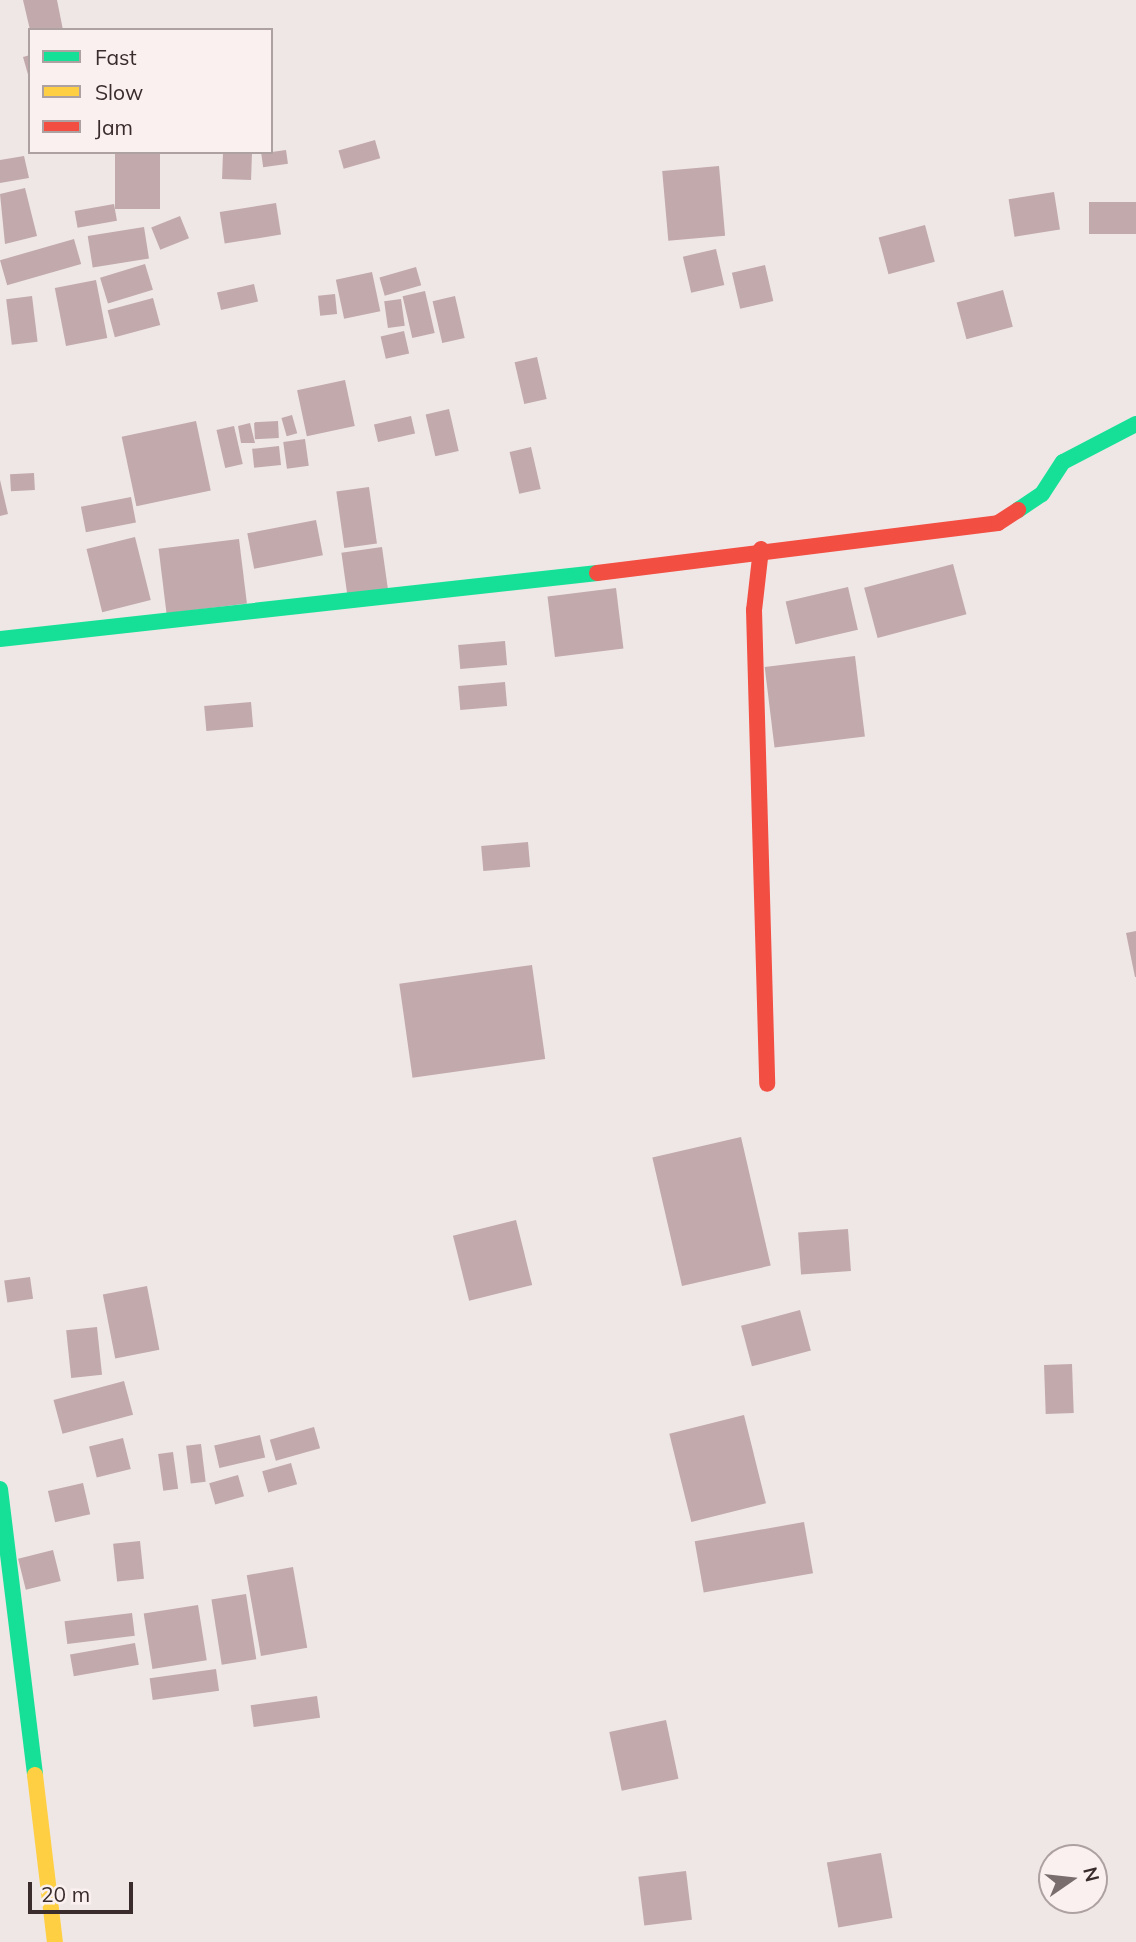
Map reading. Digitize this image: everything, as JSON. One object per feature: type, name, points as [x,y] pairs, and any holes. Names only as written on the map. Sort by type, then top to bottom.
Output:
[{"type":"street","points":[[0,639],[327,606],[761,549],[998,523],[1042,494],[1063,462],[1136,424]]},
{"type":"street","points":[[761,549],[754,610],[767,1084]]},
{"type":"street","points":[[0,1489],[55,1942]]},
{"type":"building","points":[[23,0],[57,0],[63,28],[30,28]]},
{"type":"building","points":[[28,56],[28,74],[23,57]]},
{"type":"building","points":[[375,140],[380,158],[344,169],[338,150]]},
{"type":"building","points":[[286,150],[288,164],[263,167],[261,154]]},
{"type":"building","points":[[115,154],[160,154],[160,209],[115,209]]},
{"type":"building","points":[[223,154],[252,154],[251,180],[222,179]]},
{"type":"building","points":[[24,156],[29,178],[0,183],[0,160]]},
{"type":"building","points":[[719,166],[725,236],[668,241],[662,171]]},
{"type":"building","points":[[25,188],[37,236],[5,244],[0,194]]},
{"type":"building","points":[[1054,192],[1060,230],[1015,237],[1009,199]]},
{"type":"building","points":[[1089,202],[1136,202],[1136,234],[1089,234]]},
{"type":"building","points":[[276,203],[281,235],[225,244],[220,212]]},
{"type":"building","points":[[114,204],[117,221],[78,228],[75,211]]},
{"type":"building","points":[[180,216],[189,238],[160,250],[151,228]]},
{"type":"building","points":[[925,225],[935,262],[888,274],[879,237]]},
{"type":"building","points":[[144,227],[149,259],[93,268],[88,236]]},
{"type":"building","points":[[74,239],[81,264],[7,285],[0,260]]},
{"type":"building","points":[[716,249],[724,285],[691,293],[683,257]]},
{"type":"building","points":[[145,264],[153,290],[108,304],[100,278]]},
{"type":"building","points":[[765,265],[773,301],[740,309],[732,273]]},
{"type":"building","points":[[416,267],[421,285],[385,296],[379,277]]},
{"type":"building","points":[[372,272],[380,311],[344,319],[336,280]]},
{"type":"building","points":[[96,280],[107,338],[66,346],[55,288]]},
{"type":"building","points":[[254,284],[258,302],[221,310],[217,293]]},
{"type":"building","points":[[1003,290],[1013,327],[966,339],[957,302]]},
{"type":"building","points":[[425,291],[435,333],[412,338],[403,296]]},
{"type":"building","points":[[335,294],[337,314],[320,316],[318,296]]},
{"type":"building","points":[[32,296],[38,342],[12,345],[6,299]]},
{"type":"building","points":[[455,296],[465,338],[442,343],[433,301]]},
{"type":"building","points":[[153,298],[160,325],[115,337],[108,310]]},
{"type":"building","points":[[401,299],[405,326],[388,328],[384,301]]},
{"type":"building","points":[[404,331],[409,353],[386,359],[381,336]]},
{"type":"building","points":[[537,357],[547,399],[524,404],[515,362]]},
{"type":"building","points":[[345,380],[355,426],[307,436],[297,390]]},
{"type":"building","points":[[449,409],[459,451],[435,456],[426,414]]},
{"type":"building","points":[[292,415],[297,433],[287,436],[281,418]]},
{"type":"building","points":[[411,416],[415,434],[378,442],[374,425]]},
{"type":"building","points":[[196,421],[211,490],[136,506],[122,437]]},
{"type":"building","points":[[278,421],[279,438],[255,439],[254,422]]},
{"type":"building","points":[[250,423],[255,443],[241,443],[238,426]]},
{"type":"building","points":[[234,426],[243,464],[225,468],[216,430]]},
{"type":"building","points":[[305,439],[309,466],[287,469],[283,442]]},
{"type":"building","points":[[279,446],[281,465],[254,468],[252,449]]},
{"type":"building","points":[[531,447],[541,489],[519,494],[510,452]]},
{"type":"building","points":[[34,473],[35,490],[11,491],[10,474]]},
{"type":"building","points":[[0,480],[8,514],[0,516]]},
{"type":"building","points":[[369,487],[377,543],[344,548],[336,492]]},
{"type":"building","points":[[131,497],[136,523],[86,532],[81,507]]},
{"type":"building","points":[[316,520],[323,555],[254,569],[247,533]]},
{"type":"building","points":[[135,537],[151,600],[102,612],[86,549]]},
{"type":"building","points":[[239,539],[247,604],[167,613],[159,549]]},
{"type":"building","points":[[382,547],[389,596],[348,601],[341,553]]},
{"type":"building","points":[[953,564],[966,614],[878,638],[864,588]]},
{"type":"building","points":[[848,587],[858,630],[796,644],[786,601]]},
{"type":"building","points":[[616,588],[623,649],[555,657],[548,596]]},
{"type":"building","points":[[505,641],[507,665],[460,669],[458,645]]},
{"type":"building","points":[[855,656],[865,736],[775,747],[765,667]]},
{"type":"building","points":[[505,682],[507,706],[460,710],[458,686]]},
{"type":"building","points":[[251,702],[253,727],[206,731],[204,706]]},
{"type":"building","points":[[528,842],[530,867],[483,871],[481,846]]},
{"type":"building","points":[[1136,931],[1136,977],[1135,977],[1126,933]]},
{"type":"building","points":[[532,965],[545,1059],[413,1078],[399,984]]},
{"type":"building","points":[[741,1137],[771,1266],[682,1286],[652,1157]]},
{"type":"building","points":[[516,1220],[532,1285],[469,1301],[453,1236]]},
{"type":"building","points":[[848,1229],[851,1271],[801,1274],[798,1232]]},
{"type":"building","points":[[30,1277],[33,1299],[7,1302],[4,1281]]},
{"type":"building","points":[[147,1286],[159,1350],[115,1358],[103,1295]]},
{"type":"building","points":[[800,1310],[811,1351],[752,1366],[741,1326]]},
{"type":"building","points":[[97,1327],[102,1375],[71,1378],[66,1330]]},
{"type":"building","points":[[1072,1364],[1074,1413],[1046,1414],[1044,1365]]},
{"type":"building","points":[[124,1381],[133,1415],[63,1434],[53,1400]]},
{"type":"building","points":[[744,1415],[766,1503],[691,1522],[669,1434]]},
{"type":"building","points":[[314,1427],[320,1448],[276,1461],[270,1440]]},
{"type":"building","points":[[260,1435],[265,1457],[219,1468],[214,1446]]},
{"type":"building","points":[[123,1438],[131,1469],[97,1478],[89,1446]]},
{"type":"building","points":[[201,1444],[206,1482],[191,1484],[186,1446]]},
{"type":"building","points":[[173,1452],[178,1489],[163,1491],[158,1454]]},
{"type":"building","points":[[291,1463],[297,1484],[268,1492],[262,1471]]},
{"type":"building","points":[[238,1475],[244,1496],[215,1504],[209,1483]]},
{"type":"building","points":[[83,1483],[90,1514],[55,1522],[48,1491]]},
{"type":"building","points":[[804,1522],[813,1573],[704,1592],[695,1541]]},
{"type":"building","points":[[140,1541],[144,1579],[117,1582],[113,1544]]},
{"type":"building","points":[[53,1550],[61,1581],[26,1590],[18,1559]]},
{"type":"building","points":[[293,1567],[307,1648],[261,1656],[247,1575]]},
{"type":"building","points":[[246,1594],[256,1659],[222,1665],[211,1599]]},
{"type":"building","points":[[198,1605],[207,1660],[152,1669],[144,1614]]},
{"type":"building","points":[[132,1613],[135,1636],[67,1644],[65,1621]]},
{"type":"building","points":[[135,1643],[139,1665],[74,1676],[70,1654]]},
{"type":"building","points":[[216,1669],[219,1691],[153,1700],[150,1678]]},
{"type":"building","points":[[317,1696],[320,1718],[254,1727],[251,1705]]},
{"type":"building","points":[[666,1720],[678,1779],[622,1791],[609,1732]]},
{"type":"building","points":[[881,1853],[892,1918],[838,1928],[827,1863]]},
{"type":"building","points":[[686,1871],[692,1920],[644,1925],[638,1877]]},
{"type":"traffic: fast","points":[[1018,510],[1042,494],[1063,462],[1136,424]]},
{"type":"traffic: fast","points":[[0,639],[597,573]]},
{"type":"traffic: fast","points":[[0,1489],[35,1775]]},
{"type":"traffic: slow","points":[[35,1775],[55,1942]]},
{"type":"traffic: jam","points":[[597,573],[998,523],[1018,510]]},
{"type":"traffic: jam","points":[[761,549],[754,610],[767,1084]]}]
